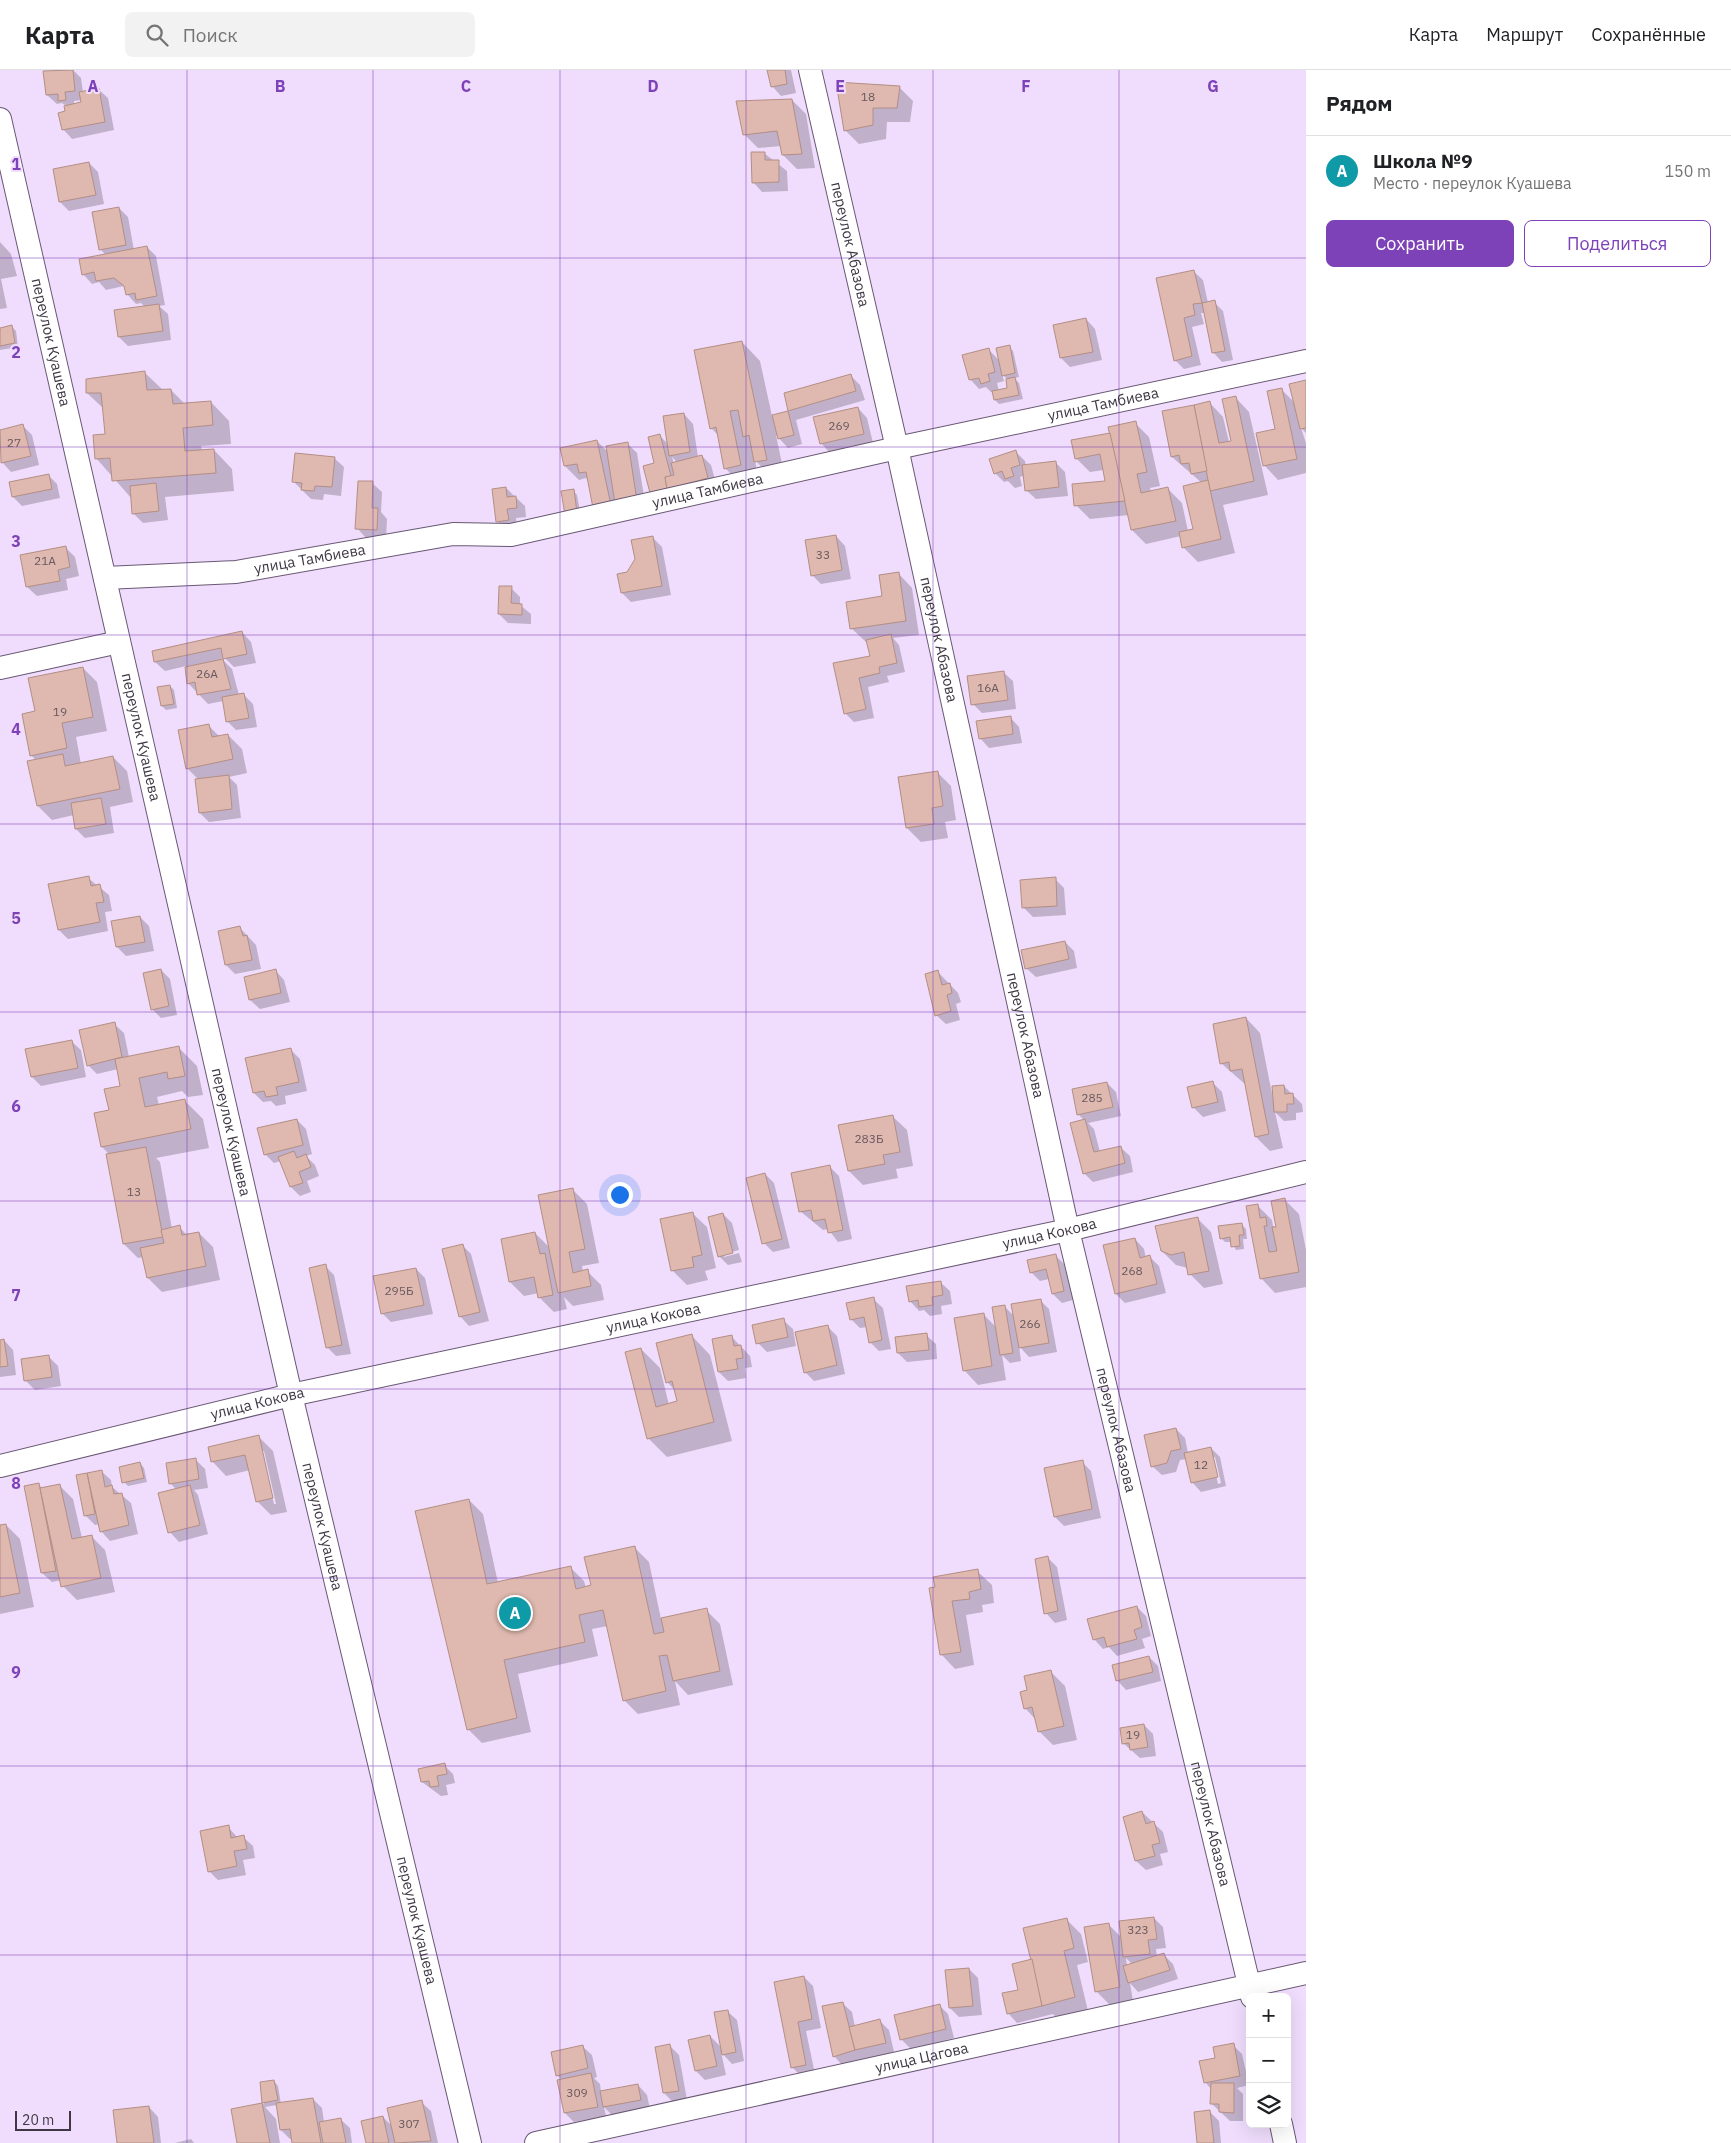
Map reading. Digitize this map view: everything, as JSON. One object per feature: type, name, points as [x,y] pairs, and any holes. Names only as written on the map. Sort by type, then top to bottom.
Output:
[{"type":"street","name":"переулок Абазова","points":[[810,70],[898,448],[1068,1230],[1251,1992]]},
{"type":"street","name":"переулок Куашева","points":[[0,119],[291,1395],[470,2143]]},
{"type":"street","name":"улица Тамбиева","points":[[105,578],[236,572],[453,534],[511,535],[898,448],[1306,361]]},
{"type":"street","points":[[0,668],[120,642]]},
{"type":"street","name":"улица Кокова","points":[[0,1466],[291,1395],[1068,1230],[1306,1172]]},
{"type":"street","name":"улица Цагова","points":[[536,2143],[1251,1992],[1306,1973]]},
{"type":"street","points":[[1282,2128],[1285,2143]]},
{"type":"building","points":[[73,70],[75,91],[65,92],[66,100],[58,101],[58,94],[46,95],[43,71]]},
{"type":"building","points":[[767,70],[785,70],[787,84],[771,87]]},
{"type":"building","points":[[836,82],[900,86],[897,108],[873,108],[873,125],[844,131]]},
{"type":"building","points":[[99,88],[105,122],[62,130],[58,113],[65,111],[64,106],[81,102],[79,92]]},
{"type":"building","points":[[792,99],[802,154],[782,155],[777,131],[743,135],[736,101]]},
{"type":"building","points":[[751,152],[765,152],[765,160],[779,160],[779,182],[752,183]]},
{"type":"building","points":[[89,162],[96,195],[59,202],[53,169]]},
{"type":"building","points":[[119,207],[126,245],[99,250],[92,212]]},
{"type":"building","points":[[147,246],[157,296],[136,300],[135,293],[126,295],[124,286],[114,278],[96,281],[94,272],[82,275],[79,259]]},
{"type":"building","points":[[1194,270],[1202,303],[1193,304],[1195,315],[1184,318],[1192,356],[1174,361],[1156,278]]},
{"type":"building","points":[[1215,300],[1225,351],[1212,353],[1202,303]]},
{"type":"building","points":[[159,304],[163,331],[118,337],[114,310]]},
{"type":"building","points":[[1086,318],[1093,352],[1060,358],[1053,325]]},
{"type":"building","points":[[12,325],[15,343],[0,346],[0,328]]},
{"type":"building","points":[[742,341],[767,460],[754,462],[749,435],[743,437],[738,410],[730,411],[741,465],[724,469],[716,427],[710,429],[694,350]]},
{"type":"building","points":[[1010,345],[1015,373],[1002,376],[996,348]]},
{"type":"building","points":[[989,348],[995,372],[988,374],[990,381],[981,384],[979,378],[969,380],[962,355]]},
{"type":"building","points":[[145,371],[147,390],[171,389],[173,404],[211,401],[213,425],[183,428],[185,451],[214,449],[216,473],[112,481],[110,458],[95,459],[93,435],[105,434],[101,393],[86,393],[86,379]]},
{"type":"building","points":[[851,374],[856,391],[788,411],[784,393]]},
{"type":"building","points":[[1015,377],[1019,395],[994,400],[992,391],[1007,388],[1006,379]]},
{"type":"building","points":[[1306,380],[1306,428],[1300,429],[1289,384]]},
{"type":"building","points":[[1282,388],[1297,459],[1263,466],[1256,433],[1275,429],[1267,391]]},
{"type":"building","points":[[1236,396],[1254,481],[1210,491],[1194,405],[1210,401],[1219,443],[1231,441],[1222,399]]},
{"type":"building","points":[[1194,405],[1207,471],[1191,474],[1189,463],[1181,464],[1179,455],[1171,457],[1162,411]]},
{"type":"building","points":[[858,407],[864,434],[820,444],[813,417]]},
{"type":"building","points":[[788,411],[794,435],[778,439],[772,415]]},
{"type":"building","points":[[684,413],[690,452],[669,456],[663,416]]},
{"type":"building","points":[[1136,421],[1147,472],[1137,474],[1141,493],[1168,487],[1176,521],[1131,530],[1108,427]]},
{"type":"building","points":[[23,424],[31,456],[1,463],[0,430]]},
{"type":"building","points":[[1110,433],[1125,501],[1074,506],[1072,484],[1105,481],[1100,454],[1075,459],[1071,440]]},
{"type":"building","points":[[660,434],[671,476],[665,477],[667,489],[650,493],[643,466],[654,463],[648,437]]},
{"type":"building","points":[[597,440],[611,505],[593,508],[586,472],[579,473],[577,464],[564,466],[560,448]]},
{"type":"building","points":[[628,442],[637,501],[615,504],[606,446]]},
{"type":"building","points":[[1016,450],[1020,465],[1011,468],[1014,476],[1005,479],[1002,471],[994,474],[989,459]]},
{"type":"building","points":[[295,453],[335,457],[332,487],[315,486],[314,491],[301,490],[302,483],[292,482]]},
{"type":"building","points":[[702,455],[708,478],[667,489],[665,477],[674,475],[671,463]]},
{"type":"building","points":[[1056,461],[1059,487],[1025,491],[1022,465]]},
{"type":"building","points":[[49,474],[52,489],[12,497],[9,482]]},
{"type":"building","points":[[1208,480],[1221,539],[1182,548],[1179,532],[1193,529],[1183,486]]},
{"type":"building","points":[[358,481],[373,481],[372,508],[378,508],[377,530],[355,529]]},
{"type":"building","points":[[156,483],[159,511],[132,514],[130,486]]},
{"type":"building","points":[[506,487],[507,497],[516,496],[517,508],[507,509],[509,520],[496,522],[492,489]]},
{"type":"building","points":[[574,489],[577,513],[565,515],[561,491]]},
{"type":"building","points":[[836,535],[842,570],[811,576],[805,540]]},
{"type":"building","points":[[653,536],[662,586],[621,593],[617,574],[627,572],[635,559],[631,540]]},
{"type":"building","points":[[66,546],[70,567],[58,570],[60,581],[26,587],[20,555]]},
{"type":"building","points":[[899,572],[906,621],[850,629],[846,602],[882,596],[879,575]]},
{"type":"building","points":[[499,586],[512,586],[511,603],[522,604],[522,615],[498,614]]},
{"type":"building","points":[[242,631],[247,654],[223,659],[221,648],[154,662],[152,651]]},
{"type":"building","points":[[891,634],[897,663],[879,667],[880,673],[859,678],[866,709],[844,714],[833,663],[870,656],[866,640]]},
{"type":"building","points":[[223,659],[231,689],[197,695],[195,682],[187,684],[185,667]]},
{"type":"building","points":[[83,667],[93,717],[62,723],[67,748],[30,756],[22,714],[35,711],[28,678]]},
{"type":"building","points":[[1004,671],[1008,700],[971,705],[967,676]]},
{"type":"building","points":[[170,685],[174,704],[161,706],[157,687]]},
{"type":"building","points":[[244,693],[249,718],[226,722],[222,697]]},
{"type":"building","points":[[1011,716],[1013,734],[979,739],[976,721]]},
{"type":"building","points":[[209,724],[212,737],[228,734],[233,759],[186,769],[178,730]]},
{"type":"building","points":[[63,754],[65,766],[113,756],[120,789],[37,806],[27,761]]},
{"type":"building","points":[[938,771],[943,806],[932,808],[934,824],[906,828],[898,777]]},
{"type":"building","points":[[229,775],[232,809],[199,813],[195,779]]},
{"type":"building","points":[[101,798],[106,824],[75,829],[71,803]]},
{"type":"building","points":[[89,876],[91,886],[100,884],[104,902],[96,903],[100,922],[58,930],[48,884]]},
{"type":"building","points":[[1056,877],[1057,906],[1022,908],[1020,880]]},
{"type":"building","points":[[140,916],[145,942],[116,947],[111,921]]},
{"type":"building","points":[[240,926],[243,936],[247,935],[252,960],[225,965],[218,931]]},
{"type":"building","points":[[1065,941],[1069,959],[1025,969],[1021,950]]},
{"type":"building","points":[[161,969],[169,1006],[151,1010],[143,973]]},
{"type":"building","points":[[276,969],[281,993],[249,1000],[244,977]]},
{"type":"building","points":[[938,970],[942,985],[950,983],[952,993],[947,995],[951,1011],[935,1016],[925,974]]},
{"type":"building","points":[[1246,1017],[1269,1134],[1255,1137],[1242,1069],[1230,1071],[1229,1062],[1220,1064],[1213,1024]]},
{"type":"building","points":[[115,1022],[122,1057],[87,1066],[79,1030]]},
{"type":"building","points":[[72,1040],[78,1068],[31,1077],[25,1049]]},
{"type":"building","points":[[179,1046],[185,1076],[168,1079],[167,1072],[139,1078],[145,1107],[185,1099],[191,1129],[101,1147],[94,1113],[109,1110],[104,1089],[120,1086],[115,1059]]},
{"type":"building","points":[[291,1048],[299,1082],[276,1087],[278,1095],[266,1097],[264,1091],[253,1093],[245,1058]]},
{"type":"building","points":[[1213,1081],[1218,1102],[1192,1108],[1187,1087]]},
{"type":"building","points":[[1107,1082],[1113,1107],[1077,1115],[1072,1089]]},
{"type":"building","points":[[1284,1085],[1285,1094],[1293,1093],[1294,1104],[1287,1104],[1287,1112],[1274,1112],[1272,1086]]},
{"type":"building","points":[[893,1115],[900,1152],[883,1155],[885,1164],[848,1171],[838,1125]]},
{"type":"building","points":[[297,1119],[303,1145],[264,1155],[257,1128]]},
{"type":"building","points":[[1085,1119],[1094,1152],[1121,1146],[1125,1163],[1083,1174],[1070,1123]]},
{"type":"building","points":[[146,1147],[163,1237],[123,1244],[106,1154]]},
{"type":"building","points":[[294,1151],[297,1158],[306,1154],[311,1167],[299,1172],[303,1183],[290,1187],[278,1157]]},
{"type":"building","points":[[830,1165],[843,1230],[828,1233],[825,1219],[813,1221],[811,1210],[799,1212],[791,1173]]},
{"type":"building","points":[[765,1173],[782,1239],[762,1244],[746,1178]]},
{"type":"building","points":[[573,1188],[585,1249],[569,1252],[573,1273],[588,1269],[591,1286],[558,1293],[538,1195]]},
{"type":"building","points":[[1285,1198],[1299,1272],[1260,1279],[1246,1206],[1258,1204],[1260,1218],[1266,1217],[1267,1226],[1264,1226],[1269,1252],[1277,1251],[1272,1227],[1276,1227],[1271,1201]]},
{"type":"building","points":[[693,1212],[702,1255],[692,1257],[694,1267],[671,1271],[660,1219]]},
{"type":"building","points":[[723,1213],[733,1253],[718,1257],[708,1217]]},
{"type":"building","points":[[1198,1217],[1209,1271],[1188,1275],[1184,1252],[1171,1255],[1161,1251],[1155,1226]]},
{"type":"building","points":[[1242,1223],[1244,1235],[1239,1235],[1240,1246],[1231,1247],[1230,1237],[1220,1239],[1218,1226]]},
{"type":"building","points":[[180,1225],[182,1235],[199,1232],[206,1266],[147,1278],[140,1248],[164,1243],[161,1230]]},
{"type":"building","points":[[535,1232],[540,1254],[545,1253],[553,1295],[538,1298],[534,1277],[509,1282],[501,1239]]},
{"type":"building","points":[[1135,1238],[1140,1258],[1150,1255],[1157,1284],[1115,1294],[1103,1245]]},
{"type":"building","points":[[463,1244],[480,1312],[459,1317],[442,1249]]},
{"type":"building","points":[[1056,1254],[1064,1291],[1052,1294],[1046,1269],[1030,1273],[1027,1260]]},
{"type":"building","points":[[326,1264],[342,1345],[326,1348],[309,1268]]},
{"type":"building","points":[[416,1268],[424,1305],[381,1314],[373,1276]]},
{"type":"building","points":[[941,1281],[943,1295],[932,1297],[933,1305],[919,1307],[918,1300],[909,1302],[906,1286]]},
{"type":"building","points":[[874,1297],[882,1340],[869,1343],[864,1317],[850,1320],[846,1303]]},
{"type":"building","points":[[1041,1299],[1049,1343],[1019,1348],[1011,1304]]},
{"type":"building","points":[[1005,1305],[1013,1353],[1000,1355],[992,1307]]},
{"type":"building","points":[[984,1313],[992,1366],[963,1371],[954,1318]]},
{"type":"building","points":[[784,1318],[788,1337],[756,1344],[752,1325]]},
{"type":"building","points":[[828,1325],[837,1365],[804,1373],[795,1332]]},
{"type":"building","points":[[927,1333],[929,1350],[897,1353],[895,1337]]},
{"type":"building","points":[[692,1334],[714,1422],[647,1439],[625,1352],[641,1348],[656,1407],[677,1401],[672,1381],[666,1383],[656,1343]]},
{"type":"building","points":[[732,1335],[734,1346],[741,1345],[743,1358],[736,1359],[738,1369],[718,1372],[712,1339]]},
{"type":"building","points":[[4,1339],[8,1366],[0,1367],[0,1340]]},
{"type":"building","points":[[49,1355],[52,1377],[24,1381],[21,1359]]},
{"type":"building","points":[[1176,1428],[1181,1449],[1171,1451],[1167,1463],[1151,1467],[1144,1435]]},
{"type":"building","points":[[259,1435],[273,1498],[256,1502],[245,1455],[211,1462],[208,1447]]},
{"type":"building","points":[[1211,1447],[1218,1477],[1191,1483],[1184,1453]]},
{"type":"building","points":[[196,1458],[199,1479],[169,1484],[166,1463]]},
{"type":"building","points":[[1083,1460],[1092,1509],[1054,1517],[1044,1468]]},
{"type":"building","points":[[140,1462],[144,1478],[122,1483],[119,1467]]},
{"type":"building","points":[[102,1470],[105,1487],[112,1485],[114,1494],[122,1493],[129,1525],[100,1532],[87,1473]]},
{"type":"building","points":[[87,1473],[95,1514],[84,1516],[76,1475]]},
{"type":"building","points":[[39,1483],[56,1571],[41,1573],[24,1486]]},
{"type":"building","points":[[60,1484],[72,1539],[92,1535],[101,1578],[61,1587],[40,1488]]},
{"type":"building","points":[[190,1485],[200,1525],[168,1533],[158,1493]]},
{"type":"building","points":[[469,1499],[487,1584],[571,1566],[576,1589],[591,1585],[584,1557],[635,1546],[654,1634],[664,1632],[661,1618],[707,1608],[720,1671],[673,1681],[667,1655],[659,1656],[666,1691],[623,1701],[603,1610],[579,1615],[585,1642],[504,1660],[517,1718],[467,1730],[415,1511]]},
{"type":"building","points":[[6,1524],[20,1593],[0,1597],[0,1525]]},
{"type":"building","points":[[1048,1556],[1058,1611],[1044,1614],[1035,1559]]},
{"type":"building","points":[[978,1569],[981,1589],[969,1592],[970,1599],[952,1601],[961,1652],[940,1655],[929,1588],[935,1587],[933,1577]]},
{"type":"building","points":[[1137,1606],[1142,1627],[1134,1630],[1137,1639],[1107,1647],[1104,1637],[1093,1640],[1087,1619]]},
{"type":"building","points":[[1149,1656],[1153,1672],[1116,1681],[1112,1665]]},
{"type":"building","points":[[1051,1670],[1064,1726],[1038,1732],[1032,1707],[1024,1709],[1020,1692],[1027,1690],[1024,1676]]},
{"type":"building","points":[[1144,1724],[1148,1747],[1130,1750],[1129,1743],[1122,1744],[1120,1728]]},
{"type":"building","points":[[445,1763],[447,1774],[437,1776],[439,1786],[430,1787],[429,1781],[421,1782],[418,1769]]},
{"type":"building","points":[[1142,1811],[1146,1824],[1154,1821],[1160,1843],[1152,1845],[1155,1856],[1135,1861],[1123,1817]]},
{"type":"building","points":[[229,1825],[231,1838],[244,1835],[247,1849],[234,1851],[237,1866],[208,1872],[200,1831]]},
{"type":"building","points":[[1154,1917],[1157,1939],[1148,1940],[1150,1954],[1123,1957],[1119,1921]]},
{"type":"building","points":[[1067,1918],[1074,1948],[1064,1951],[1075,1997],[1042,2006],[1023,1928]]},
{"type":"building","points":[[1109,1923],[1120,1987],[1095,1992],[1084,1927]]},
{"type":"building","points":[[1164,1953],[1170,1970],[1128,1983],[1123,1966]]},
{"type":"building","points":[[1032,1959],[1042,2006],[1007,2014],[1002,1993],[1018,1990],[1012,1964]]},
{"type":"building","points":[[969,1968],[973,2006],[949,2008],[945,1970]]},
{"type":"building","points":[[804,1976],[812,2019],[798,2022],[806,2065],[791,2068],[774,1982]]},
{"type":"building","points":[[843,2002],[855,2050],[833,2057],[822,2006]]},
{"type":"building","points":[[940,2004],[946,2029],[900,2040],[894,2015]]},
{"type":"building","points":[[728,2010],[736,2052],[722,2055],[714,2012]]},
{"type":"building","points":[[880,2019],[886,2043],[855,2050],[849,2027]]},
{"type":"building","points":[[710,2035],[717,2066],[695,2071],[688,2040]]},
{"type":"building","points":[[1234,2043],[1240,2076],[1204,2083],[1199,2061],[1215,2058],[1213,2047]]},
{"type":"building","points":[[670,2044],[679,2091],[663,2093],[655,2047]]},
{"type":"building","points":[[583,2045],[588,2068],[556,2076],[551,2052]]},
{"type":"building","points":[[591,2073],[598,2107],[564,2113],[557,2080]]},
{"type":"building","points":[[274,2080],[278,2100],[262,2103],[260,2082]]},
{"type":"building","points":[[1211,2083],[1234,2083],[1234,2113],[1219,2112],[1219,2104],[1210,2104]]},
{"type":"building","points":[[638,2084],[641,2100],[603,2107],[600,2091]]},
{"type":"building","points":[[313,2098],[321,2143],[292,2143],[290,2129],[280,2130],[276,2103]]},
{"type":"building","points":[[422,2100],[431,2141],[395,2143],[387,2108]]},
{"type":"building","points":[[262,2103],[270,2143],[237,2143],[231,2109]]},
{"type":"building","points":[[149,2106],[154,2143],[117,2143],[113,2110]]},
{"type":"building","points":[[1210,2110],[1214,2143],[1197,2143],[1194,2112]]},
{"type":"building","points":[[383,2116],[389,2143],[366,2143],[361,2121]]},
{"type":"building","points":[[341,2118],[346,2143],[323,2143],[319,2122]]},
{"type":"place","name":"Школа №9","points":[[515,1613]]}]
